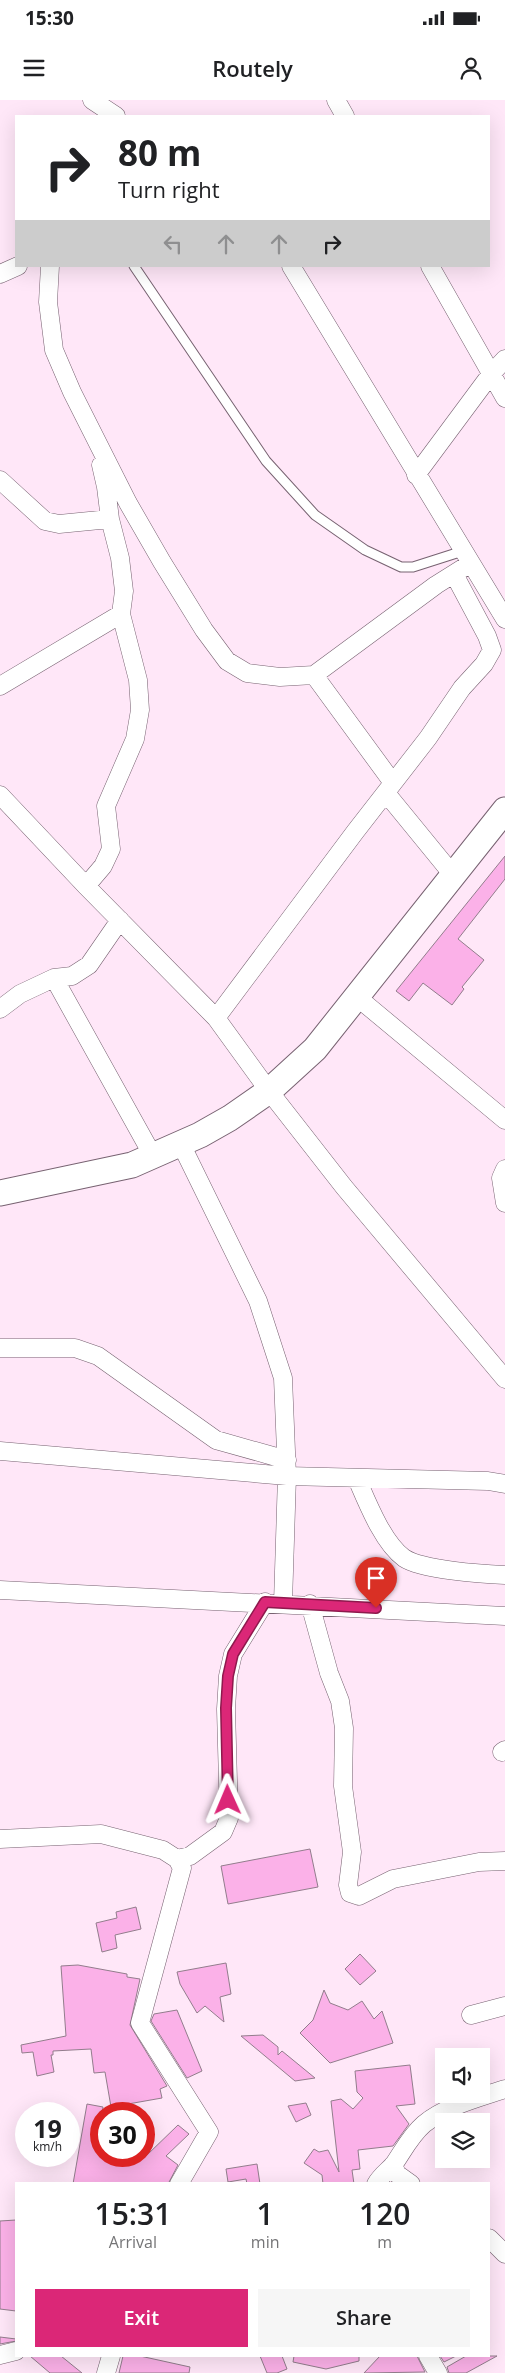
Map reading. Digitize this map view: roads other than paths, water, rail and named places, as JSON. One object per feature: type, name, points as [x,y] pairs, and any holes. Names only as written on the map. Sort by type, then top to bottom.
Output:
[{"type":"main road","points":[[0,1193],[132,1165],[181,1144],[230,1118],[269,1091],[315,1049],[505,810]]},
{"type":"street","points":[[86,100],[88,115]]},
{"type":"street","points":[[92,100],[114,115]]},
{"type":"street","points":[[336,100],[344,115]]},
{"type":"street","points":[[0,274],[16,267]]},
{"type":"street","points":[[50,267],[48,302],[54,350],[93,436],[162,562],[204,630],[227,661],[248,673],[280,677],[314,675],[454,574],[467,557]]},
{"type":"street","points":[[292,267],[505,619]]},
{"type":"street","points":[[431,267],[505,398]]},
{"type":"street","points":[[416,475],[505,359]]},
{"type":"street","points":[[86,886],[104,866],[111,849],[106,806],[134,739],[140,710],[138,680],[121,614],[124,591],[120,558],[110,519],[106,487],[93,436]]},
{"type":"street","points":[[0,480],[45,521],[59,524],[110,519]]},
{"type":"street","points":[[216,1018],[390,788],[462,688],[484,664],[492,650],[487,636],[454,574]]},
{"type":"street","points":[[0,686],[121,614]]},
{"type":"street","points":[[314,675],[390,788],[453,875]]},
{"type":"street","points":[[0,794],[86,886],[216,1018],[269,1091],[344,1188],[505,1379]]},
{"type":"street","points":[[0,1009],[20,994],[54,978],[72,976],[89,965],[120,920]]},
{"type":"street","points":[[54,978],[153,1156]]},
{"type":"street","points":[[357,997],[505,1120]]},
{"type":"street","points":[[177,1859],[190,1856],[223,1832],[229,1818],[226,1708],[228,1676],[233,1654],[274,1602],[287,1468],[283,1378],[258,1301],[181,1144]]},
{"type":"street","points":[[505,1169],[502,1178],[505,1203]]},
{"type":"street","points":[[0,1348],[75,1348],[98,1356],[216,1440],[287,1468]]},
{"type":"street","points":[[0,1451],[287,1468],[357,1479],[488,1481],[505,1484]]},
{"type":"street","points":[[357,1479],[394,1549],[405,1559],[452,1570],[505,1575]]},
{"type":"street","points":[[0,1590],[274,1602],[505,1616]]},
{"type":"street","points":[[310,1604],[329,1674],[340,1701],[344,1728],[343,1786],[352,1852],[348,1885],[350,1893],[359,1896],[393,1879],[479,1862],[505,1861]]},
{"type":"street","points":[[0,1839],[101,1834],[163,1850],[177,1859],[182,1868],[180,1881],[151,1976],[140,2023],[209,2132],[180,2182]]},
{"type":"street","points":[[471,2015],[505,2006]]},
{"type":"street","points":[[377,2182],[382,2174],[393,2165],[399,2154],[424,2124],[449,2109],[505,2089]]},
{"type":"street","points":[[393,2165],[397,2174],[407,2182]]},
{"type":"street","points":[[490,2239],[505,2254]]},
{"type":"street","points":[[0,2355],[15,2351]]},
{"type":"street","points":[[106,2373],[112,2357]]},
{"type":"street","points":[[429,2357],[438,2373]]},
{"type":"lane","points":[[135,267],[266,461],[315,515],[364,550],[401,567],[413,568],[467,557]]}]
